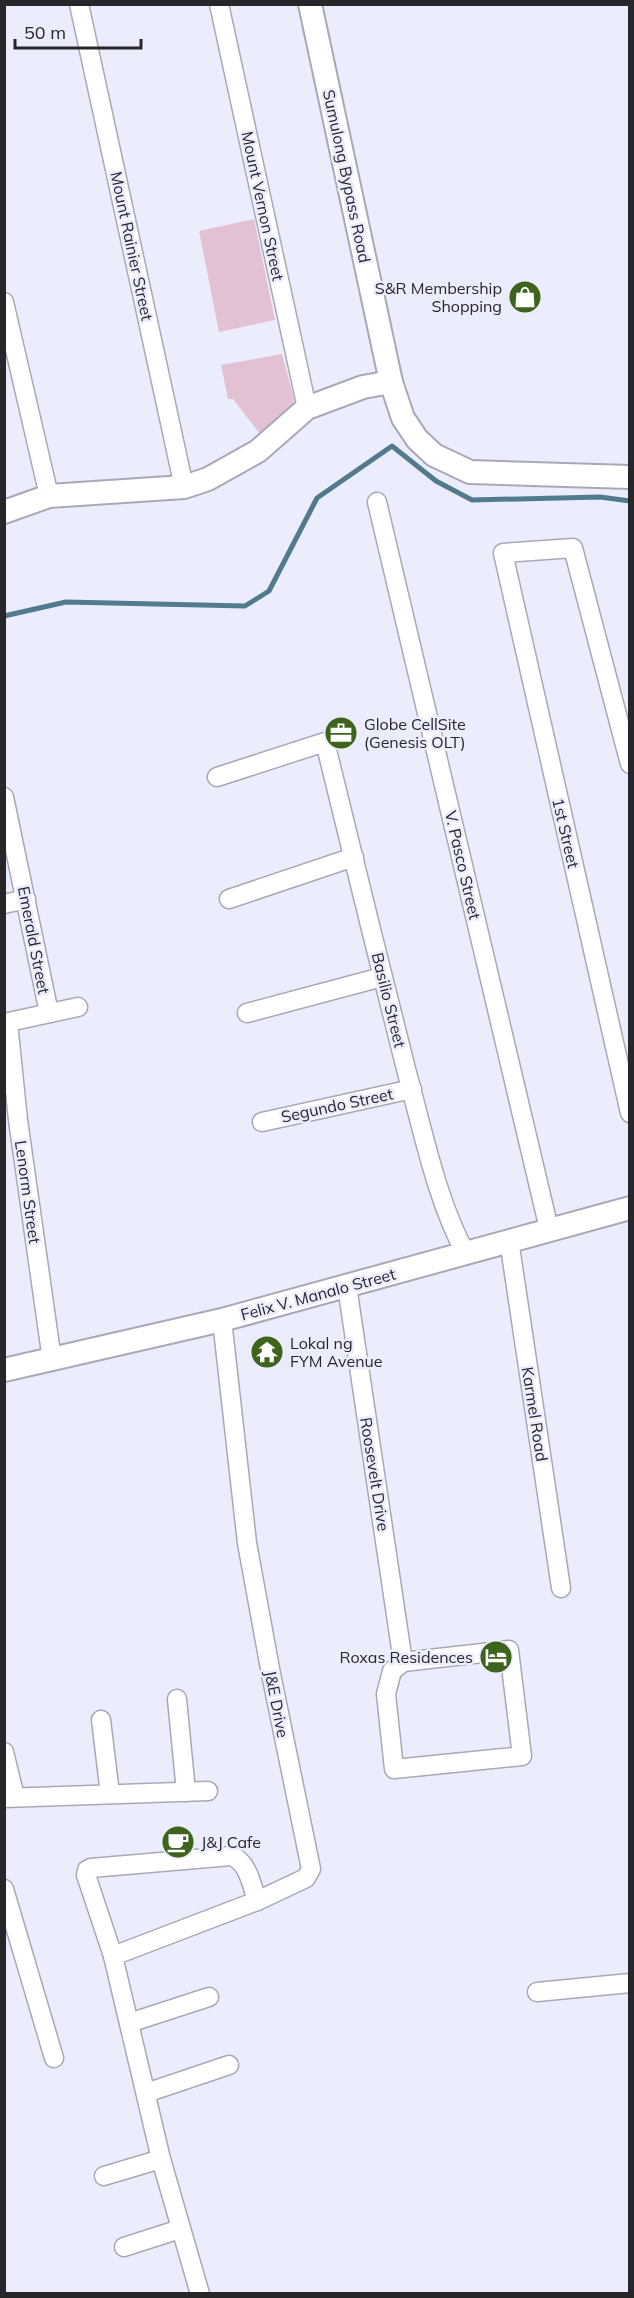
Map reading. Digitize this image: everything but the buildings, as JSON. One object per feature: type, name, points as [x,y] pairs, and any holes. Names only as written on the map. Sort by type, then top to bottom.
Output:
[{"type":"street","name":"Mount Rainier Street","points":[[79,4],[184,487]]},
{"type":"street","name":"Mount Vernon Street","points":[[219,4],[307,408]]},
{"type":"street","name":"Sumulong Bypass Road","points":[[310,4],[391,382],[403,418],[417,439],[434,455],[470,472],[630,477]]},
{"type":"street","points":[[4,302],[49,496]]},
{"type":"street","points":[[4,512],[49,496],[184,487],[208,479],[258,451],[307,408],[363,387],[391,382]]},
{"type":"street","name":"V. Pasco Street","points":[[377,502],[549,1229]]},
{"type":"street","name":"1st Street","points":[[630,764],[573,548],[503,553],[630,1113]]},
{"type":"street","name":"Basilio Street","points":[[217,777],[325,742],[382,977],[441,1195],[457,1239],[466,1254]]},
{"type":"street","name":"Emerald Street","points":[[4,797],[49,1013]]},
{"type":"street","points":[[229,899],[354,857]]},
{"type":"street","points":[[4,904],[26,899]]},
{"type":"street","points":[[247,1014],[382,977]]},
{"type":"street","points":[[6,1023],[78,1007]]},
{"type":"street","name":"Lenorm Street","points":[[6,1023],[52,1360]]},
{"type":"street","name":"Segundo Street","points":[[262,1122],[412,1089]]},
{"type":"street","name":"Felix V. Manalo Street","points":[[4,1370],[222,1320],[630,1208]]},
{"type":"street","name":"Karmel Road","points":[[509,1240],[561,1588]]},
{"type":"street","name":"Roosevelt Drive","points":[[347,1286],[403,1662]]},
{"type":"street","name":"J&E Drive","points":[[113,1956],[257,1901],[306,1878],[311,1869],[273,1685],[248,1543],[222,1320]]},
{"type":"street","points":[[509,1650],[522,1756],[394,1769],[386,1694],[392,1671],[403,1662],[509,1650]]},
{"type":"street","points":[[177,1699],[186,1792]]},
{"type":"street","points":[[101,1720],[110,1794]]},
{"type":"street","points":[[4,1752],[10,1797],[208,1791]]},
{"type":"street","points":[[200,2294],[161,2159],[113,1956],[86,1875],[87,1870],[91,1868],[231,1856],[239,1858],[244,1866],[257,1901]]},
{"type":"street","points":[[4,1889],[54,2058]]},
{"type":"street","points":[[537,1992],[630,1983]]},
{"type":"street","points":[[129,2023],[209,1997]]},
{"type":"street","points":[[146,2093],[229,2065]]},
{"type":"street","points":[[104,2176],[161,2159]]},
{"type":"street","points":[[124,2247],[180,2229]]},
{"type":"shaded area","points":[[254,219],[275,320],[219,332],[199,231]]},
{"type":"shaded area","points":[[282,354],[294,399],[293,406],[260,434],[233,399],[228,399],[221,365]]},
{"type":"waterway","points":[[4,616],[66,602],[245,606],[269,591],[317,498],[392,446],[436,481],[472,500],[600,497],[630,501]]},
{"type":"place","name":"S&R Membership Shopping","points":[[525,297]]},
{"type":"place","name":"Globe CellSite (Genesis OLT)","points":[[341,733]]},
{"type":"place","name":"Lokal ng FYM Avenue","points":[[267,1352]]},
{"type":"place","name":"Roxas Residences","points":[[496,1657]]},
{"type":"place","name":"J&J Cafe","points":[[178,1842]]}]
